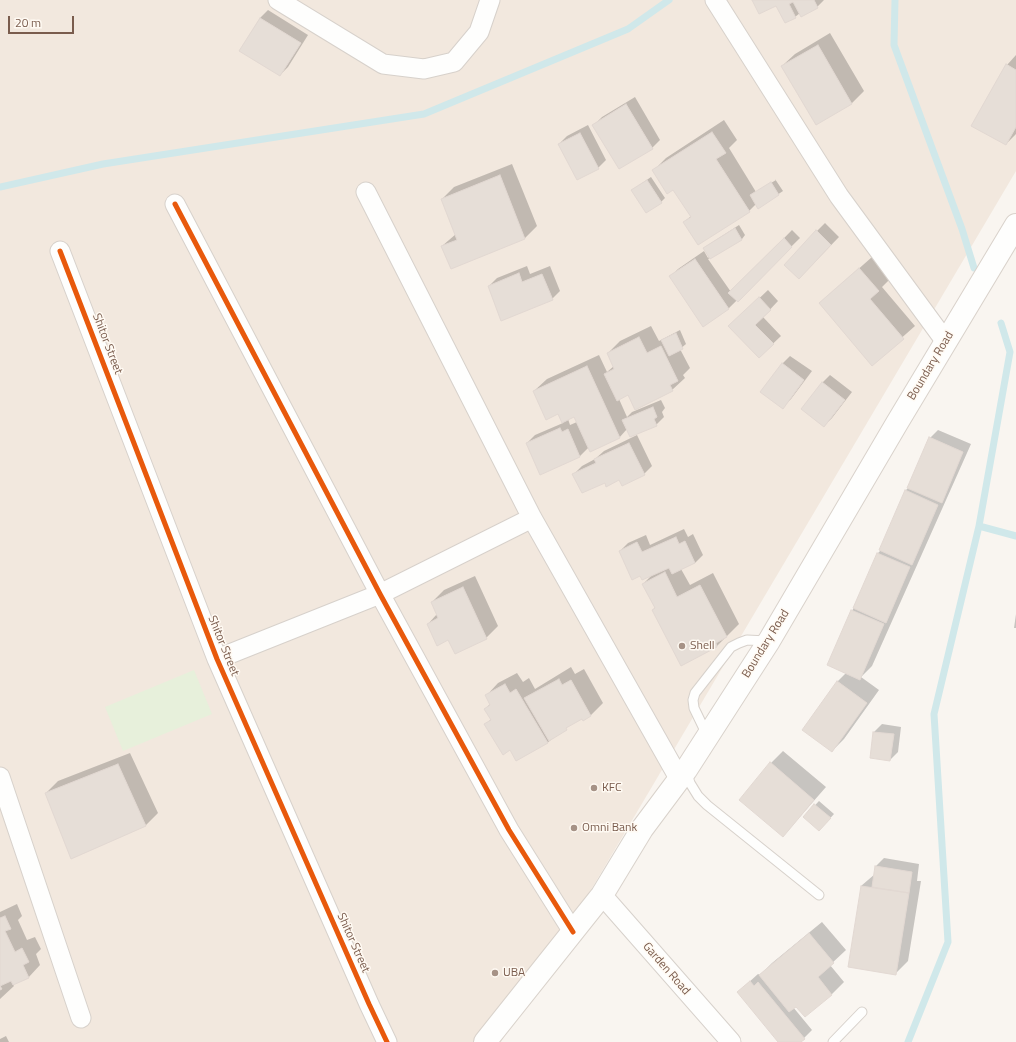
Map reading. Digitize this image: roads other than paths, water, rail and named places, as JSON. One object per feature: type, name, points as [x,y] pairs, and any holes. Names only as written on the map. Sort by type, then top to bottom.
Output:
[{"type":"main road","name":"Boundary Road","points":[[485,1042],[602,895],[642,829],[683,775],[769,641],[1016,225]]},
{"type":"street","points":[[278,0],[383,64],[424,69],[454,62],[479,32],[490,0]]},
{"type":"street","points":[[715,0],[839,196],[946,342]]},
{"type":"street","points":[[366,192],[532,518],[683,775]]},
{"type":"street","points":[[175,204],[380,594],[510,830],[573,932]]},
{"type":"street","name":"Shitor Street","points":[[60,251],[217,658],[387,1042]]},
{"type":"street","points":[[217,658],[380,594],[532,518]]},
{"type":"street","points":[[0,777],[81,1018]]},
{"type":"street","name":"Garden Road","points":[[602,895],[731,1042]]},
{"type":"lane","points":[[708,736],[694,708],[692,700],[695,693],[731,647],[747,640],[769,641]]},
{"type":"lane","points":[[683,775],[698,796],[706,804],[819,895]]},
{"type":"lane","points":[[833,1042],[862,1012]]},
{"type":"waterway","points":[[0,187],[103,164],[424,114],[628,29],[669,0]]},
{"type":"waterway","points":[[895,0],[894,45],[962,229],[974,268]]},
{"type":"waterway","points":[[908,1042],[948,942],[934,714],[979,526],[1010,352],[1001,323]]},
{"type":"waterway","points":[[979,526],[1016,536]]},
{"type":"place","name":"Shell","points":[[682,646]]},
{"type":"place","name":"KFC","points":[[594,788]]},
{"type":"place","name":"Omni Bank","points":[[574,828]]},
{"type":"place","name":"UBA","points":[[495,973]]}]
